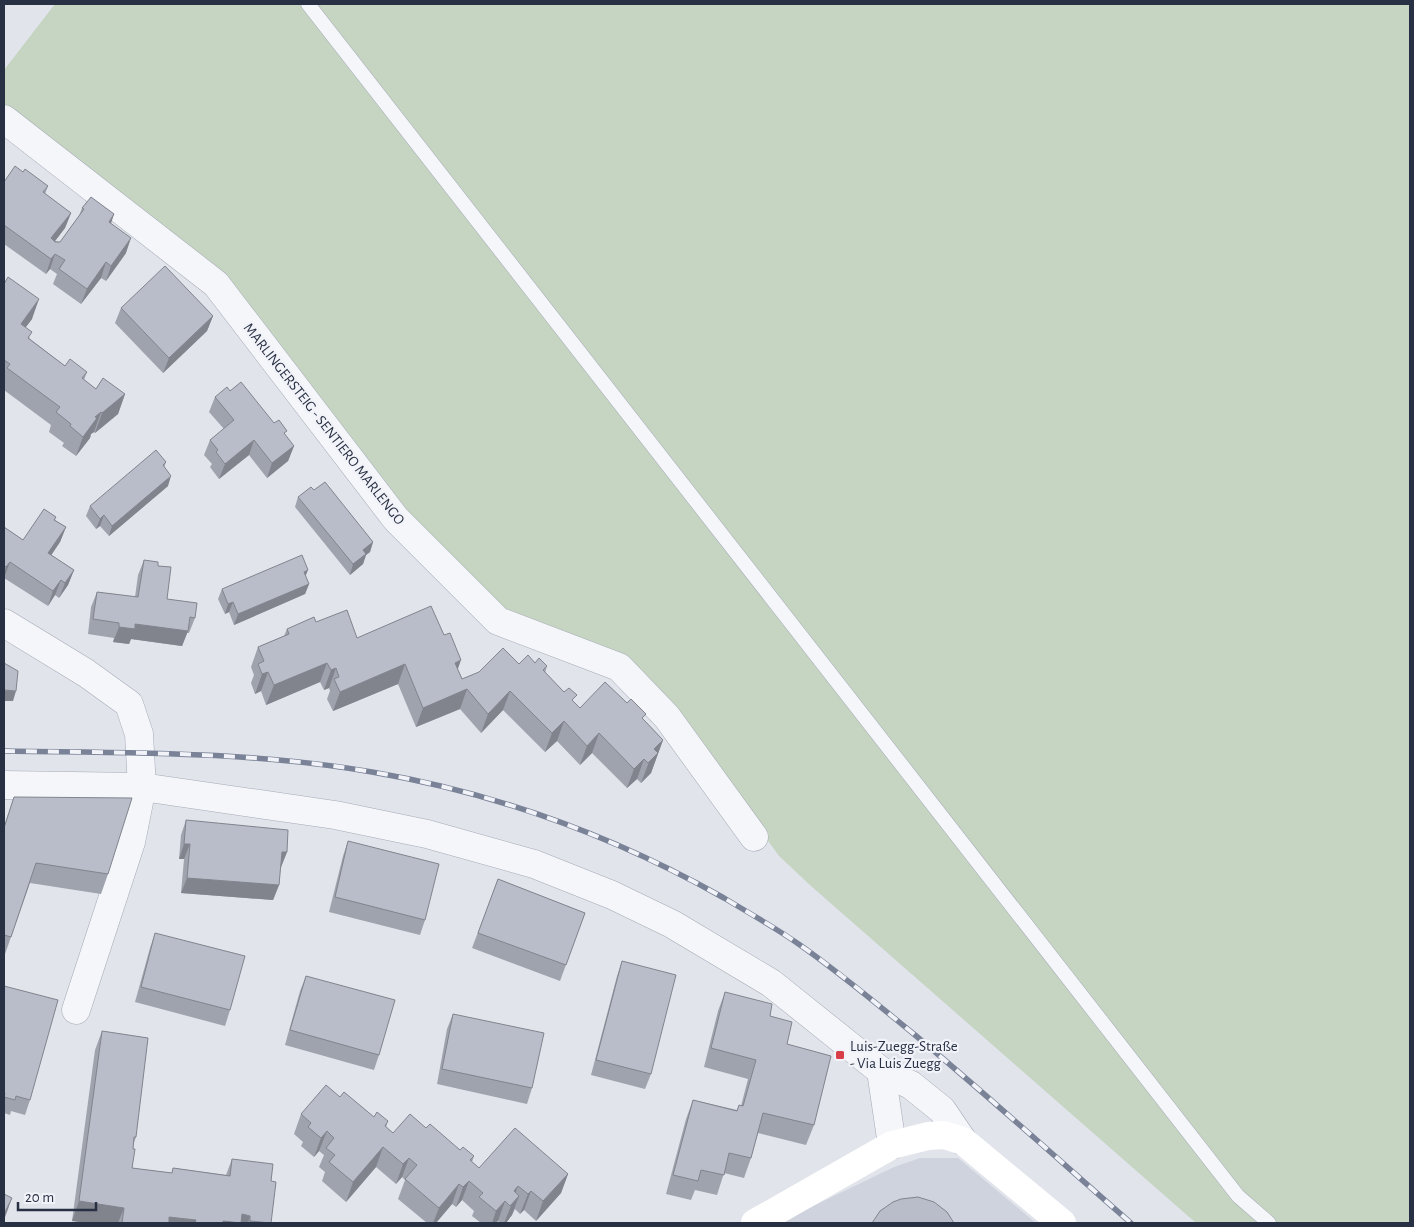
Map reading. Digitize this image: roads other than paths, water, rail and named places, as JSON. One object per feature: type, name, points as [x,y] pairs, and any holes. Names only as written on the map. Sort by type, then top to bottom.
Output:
[{"type":"street","name":"MARLINGERSTEIG - SENTIERO MARLENGO","points":[[9,124],[216,284],[396,519],[498,621],[619,667],[667,717],[754,837]]},
{"type":"street","points":[[4,623],[86,672],[129,704],[140,734],[142,787],[131,842],[76,1010]]},
{"type":"street","points":[[4,785],[142,787],[335,815],[427,834],[534,864],[612,895],[672,924],[771,983],[881,1071],[911,1085],[942,1110],[963,1141],[1062,1223]]},
{"type":"street","points":[[881,1071],[892,1145]]},
{"type":"street","points":[[755,1223],[892,1145],[928,1136],[944,1135],[963,1141]]},
{"type":"lane","points":[[308,4],[1238,1196],[1268,1223]]},
{"type":"railway","points":[[4,751],[188,754],[326,765],[372,772],[464,792],[509,805],[597,836],[640,855],[724,898],[782,933],[815,956],[942,1058],[1131,1223]]},
{"type":"place","name":"Luis-Zuegg-Straße - Via Luis Zuegg","points":[[840,1055]]}]
